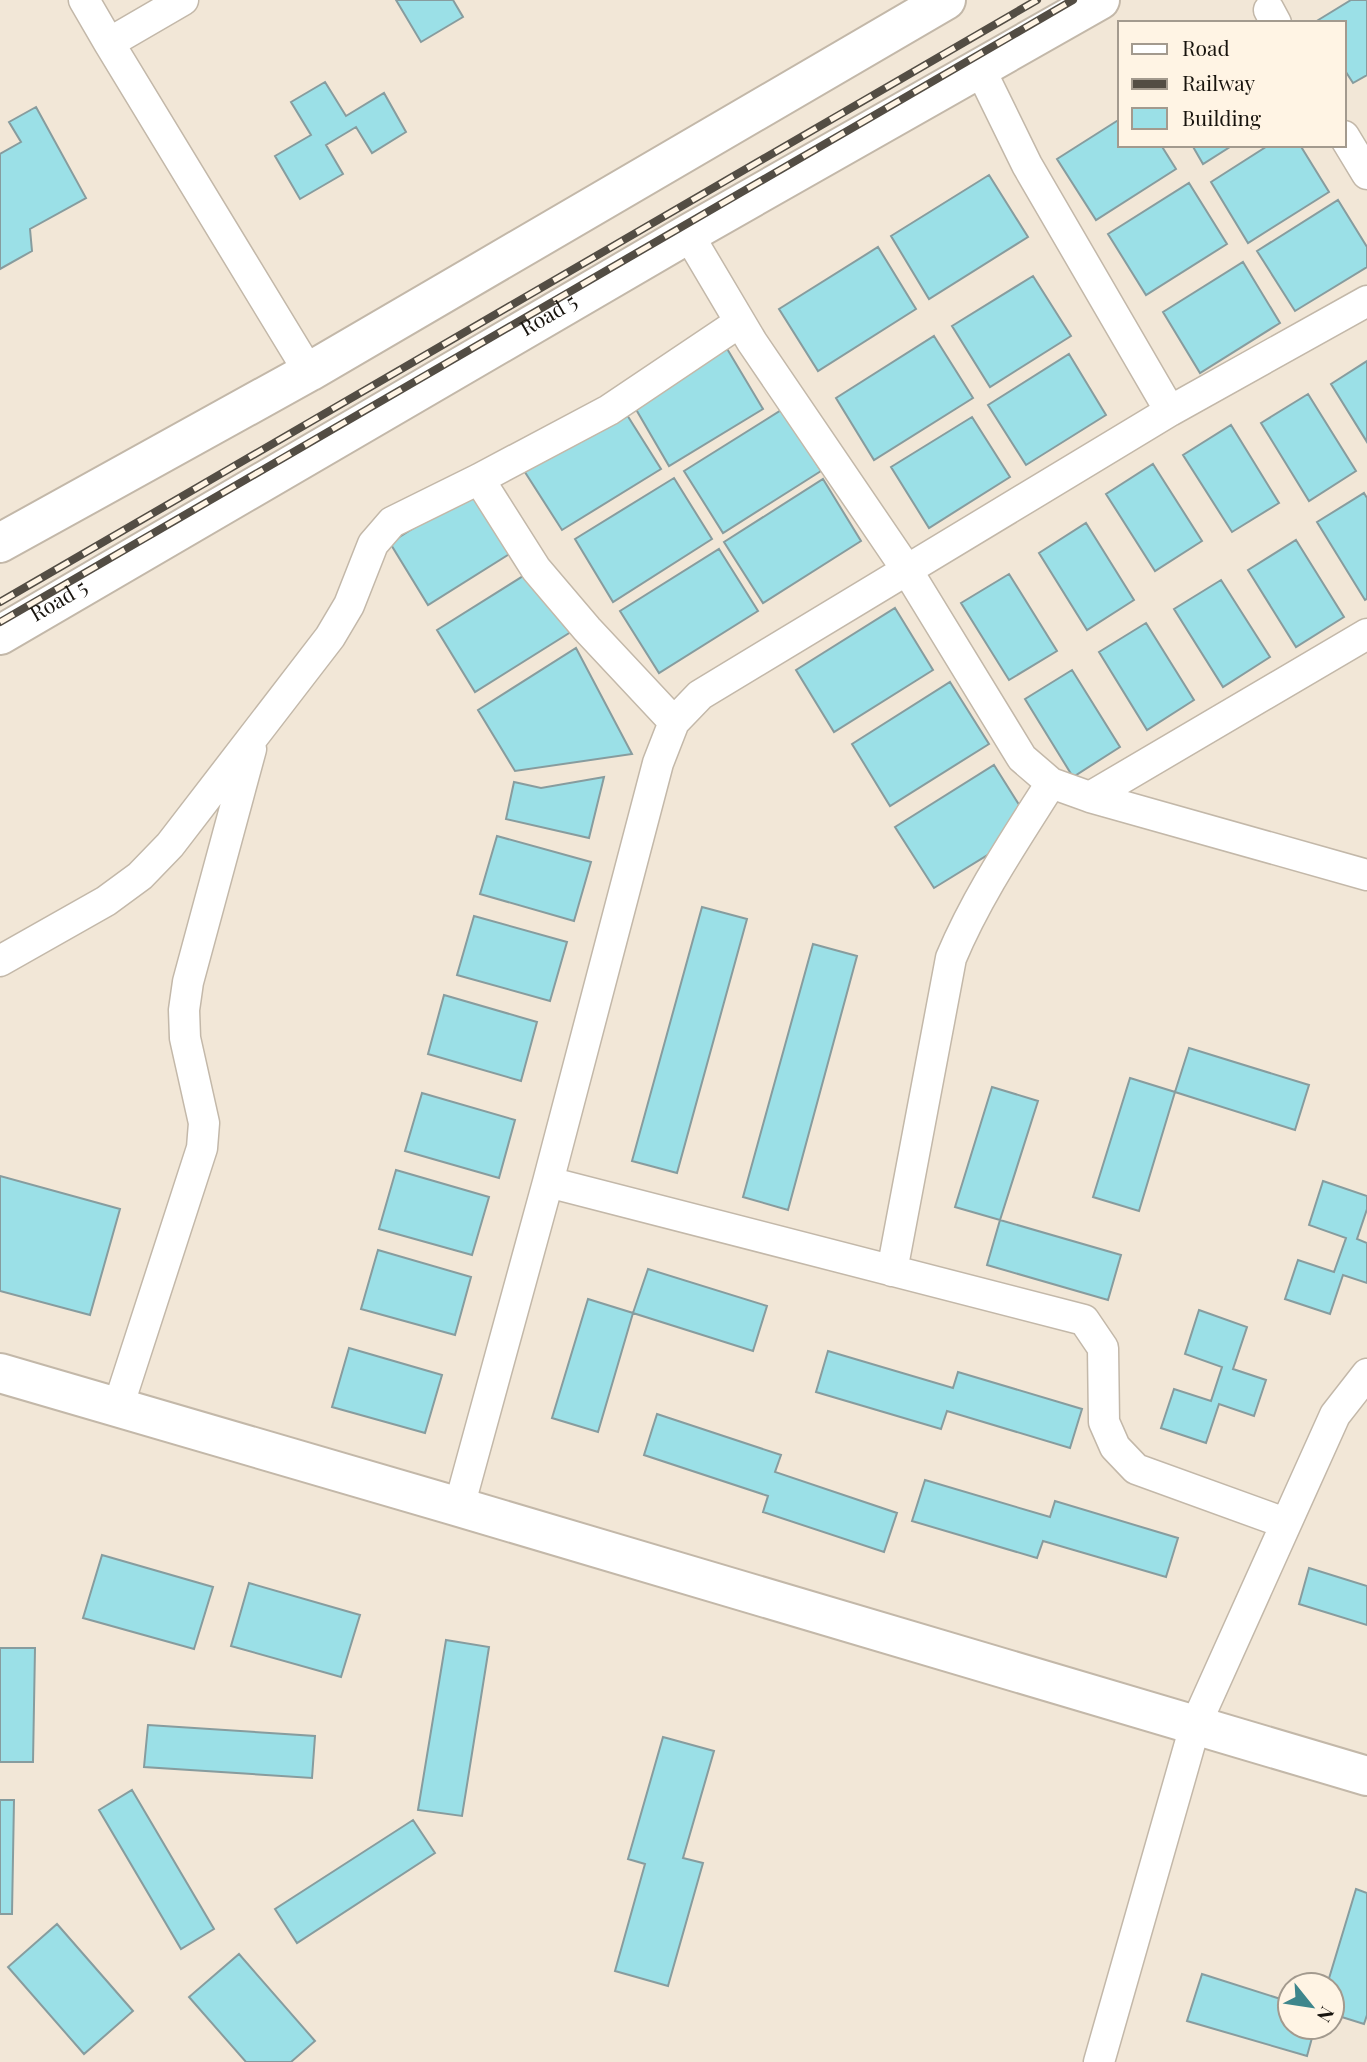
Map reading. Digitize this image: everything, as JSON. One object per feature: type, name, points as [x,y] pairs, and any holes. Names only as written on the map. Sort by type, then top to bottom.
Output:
[{"type":"street","points":[[84,0],[309,372]]},
{"type":"street","points":[[109,43],[183,0]]},
{"type":"street","points":[[0,543],[309,372],[946,0]]},
{"type":"street","name":"Road 5","points":[[0,635],[688,234],[1100,0]]},
{"type":"street","points":[[980,69],[1027,165],[1170,411]]},
{"type":"street","points":[[1346,139],[1367,174]]},
{"type":"street","points":[[688,234],[740,322],[907,570],[1022,758],[1051,783],[1090,797],[1367,875]]},
{"type":"street","points":[[459,1507],[658,763],[674,722],[700,695],[1170,411],[1367,300]]},
{"type":"street","points":[[0,961],[106,901],[140,876],[170,845],[330,637],[349,605],[373,544],[391,522],[609,410],[740,322]]},
{"type":"street","points":[[479,479],[536,569],[587,629],[674,722]]},
{"type":"street","points":[[1090,797],[1367,634]]},
{"type":"street","points":[[118,1407],[202,1148],[204,1123],[185,1038],[184,1010],[188,982],[255,733]]},
{"type":"street","points":[[892,1271],[951,958],[978,901],[1051,783]]},
{"type":"street","points":[[548,1182],[1084,1320],[1103,1348],[1104,1422],[1115,1447],[1136,1469],[1285,1523]]},
{"type":"street","points":[[0,1373],[1367,1776]]},
{"type":"street","points":[[1099,2062],[1195,1726],[1335,1415],[1367,1374]]},
{"type":"building","points":[[396,0],[453,0],[463,17],[421,42]]},
{"type":"building","points":[[1351,0],[1367,0],[1367,75],[1353,83],[1346,72],[1346,21],[1317,21]]},
{"type":"building","points":[[325,82],[346,116],[384,93],[406,132],[372,153],[356,127],[326,145],[343,174],[300,199],[275,156],[311,135],[291,102]]},
{"type":"building","points":[[36,107],[86,198],[30,229],[32,251],[0,269],[0,154],[21,142],[9,122]]},
{"type":"building","points":[[1118,120],[1118,147],[1162,147],[1176,169],[1096,220],[1057,159]]},
{"type":"building","points":[[1193,147],[1230,147],[1203,164]]},
{"type":"building","points":[[1266,147],[1301,147],[1329,192],[1248,243],[1211,182]]},
{"type":"building","points":[[989,175],[1028,237],[929,299],[891,236]]},
{"type":"building","points":[[1189,183],[1227,244],[1146,295],[1108,234]]},
{"type":"building","points":[[1338,200],[1367,247],[1367,267],[1295,311],[1257,251]]},
{"type":"building","points":[[878,247],[916,309],[818,371],[779,309]]},
{"type":"building","points":[[1243,262],[1280,323],[1200,373],[1163,312]]},
{"type":"building","points":[[1033,276],[1071,336],[990,387],[952,326]]},
{"type":"building","points":[[934,336],[973,398],[874,460],[836,398]]},
{"type":"building","points":[[723,342],[763,409],[669,466],[630,399]]},
{"type":"building","points":[[1069,354],[1106,415],[1026,465],[988,405]]},
{"type":"building","points":[[1367,361],[1367,442],[1331,384]]},
{"type":"building","points":[[1308,394],[1356,471],[1309,501],[1261,423]]},
{"type":"building","points":[[622,407],[661,469],[562,530],[523,469]]},
{"type":"building","points":[[783,409],[821,471],[723,533],[684,471]]},
{"type":"building","points":[[972,417],[1010,477],[929,528],[891,467]]},
{"type":"building","points":[[1231,425],[1279,503],[1232,532],[1183,455]]},
{"type":"building","points":[[1153,464],[1202,541],[1155,571],[1106,494]]},
{"type":"building","points":[[674,478],[712,539],[613,602],[575,539]]},
{"type":"building","points":[[823,479],[861,541],[763,603],[724,542]]},
{"type":"building","points":[[488,481],[527,543],[428,605],[390,543]]},
{"type":"building","points":[[1364,493],[1367,498],[1365,600],[1317,522]]},
{"type":"building","points":[[1086,523],[1134,600],[1087,630],[1039,553]]},
{"type":"building","points":[[1296,540],[1344,617],[1296,647],[1248,570]]},
{"type":"building","points":[[719,549],[758,611],[659,673],[620,611]]},
{"type":"building","points":[[536,568],[574,630],[475,692],[437,630]]},
{"type":"building","points":[[1009,574],[1057,651],[1009,680],[961,603]]},
{"type":"building","points":[[1221,580],[1270,657],[1223,687],[1174,609]]},
{"type":"building","points":[[895,608],[933,670],[834,732],[796,670]]},
{"type":"building","points":[[1146,623],[1194,700],[1147,730],[1099,652]]},
{"type":"building","points":[[576,648],[632,754],[515,771],[478,710]]},
{"type":"building","points":[[1072,670],[1120,747],[1073,777],[1025,699]]},
{"type":"building","points":[[950,682],[989,744],[890,806],[852,744]]},
{"type":"building","points":[[994,765],[1033,827],[934,888],[895,827]]},
{"type":"building","points":[[604,777],[589,838],[506,819],[514,782],[541,788]]},
{"type":"building","points":[[497,836],[591,862],[574,921],[480,894]]},
{"type":"building","points":[[702,907],[747,919],[677,1173],[632,1161]]},
{"type":"building","points":[[474,916],[567,942],[550,1001],[457,975]]},
{"type":"building","points":[[813,944],[857,956],[788,1210],[743,1197]]},
{"type":"building","points":[[444,995],[537,1022],[521,1081],[428,1054]]},
{"type":"building","points":[[1189,1048],[1309,1085],[1295,1130],[1175,1092]]},
{"type":"building","points":[[1130,1078],[1175,1092],[1139,1211],[1093,1197]]},
{"type":"building","points":[[992,1087],[1038,1101],[1000,1220],[955,1207]]},
{"type":"building","points":[[422,1093],[515,1120],[499,1178],[405,1151]]},
{"type":"building","points":[[396,1170],[489,1197],[472,1255],[379,1229]]},
{"type":"building","points":[[0,1176],[120,1209],[90,1315],[0,1291]]},
{"type":"building","points":[[1323,1181],[1367,1196],[1367,1209],[1357,1239],[1367,1243],[1367,1283],[1343,1275],[1330,1314],[1285,1299],[1298,1260],[1334,1272],[1346,1238],[1309,1225]]},
{"type":"building","points":[[1000,1220],[1121,1255],[1108,1300],[987,1265]]},
{"type":"building","points":[[378,1250],[471,1277],[455,1335],[361,1309]]},
{"type":"building","points":[[648,1269],[767,1306],[753,1351],[633,1313]]},
{"type":"building","points":[[588,1299],[633,1313],[598,1432],[552,1418]]},
{"type":"building","points":[[1199,1310],[1247,1327],[1233,1369],[1266,1380],[1254,1416],[1219,1404],[1206,1443],[1161,1428],[1174,1389],[1211,1401],[1222,1367],[1185,1354]]},
{"type":"building","points":[[349,1348],[442,1375],[425,1433],[332,1407]]},
{"type":"building","points":[[828,1351],[953,1388],[958,1372],[1082,1409],[1070,1448],[947,1411],[941,1429],[816,1392]]},
{"type":"building","points":[[657,1414],[781,1455],[775,1472],[897,1513],[884,1552],[763,1512],[768,1496],[644,1455]]},
{"type":"building","points":[[925,1480],[1050,1517],[1055,1501],[1178,1538],[1166,1577],[1043,1541],[1037,1558],[912,1521]]},
{"type":"building","points":[[102,1555],[213,1587],[194,1649],[83,1618]]},
{"type":"building","points":[[1309,1568],[1367,1586],[1367,1625],[1299,1604]]},
{"type":"building","points":[[249,1583],[360,1615],[341,1677],[231,1646]]},
{"type":"building","points":[[446,1640],[489,1647],[462,1816],[418,1810]]},
{"type":"building","points":[[0,1648],[35,1648],[33,1762],[0,1762]]},
{"type":"building","points":[[148,1725],[315,1736],[312,1778],[144,1767]]},
{"type":"building","points":[[663,1737],[714,1751],[683,1858],[703,1863],[668,1986],[615,1971],[645,1864],[628,1859]]},
{"type":"building","points":[[132,1790],[214,1929],[181,1949],[99,1810]]},
{"type":"building","points":[[0,1800],[14,1800],[12,1914],[0,1914]]},
{"type":"building","points":[[413,1820],[435,1853],[297,1943],[275,1909]]},
{"type":"building","points":[[1356,1889],[1367,1893],[1367,2015],[1364,2024],[1346,2018],[1346,1971],[1331,1971]]},
{"type":"building","points":[[57,1924],[133,2011],[84,2054],[8,1967]]},
{"type":"building","points":[[239,1954],[315,2041],[291,2062],[246,2062],[189,1997]]},
{"type":"building","points":[[1202,1974],[1276,1998],[1276,2041],[1311,2041],[1307,2056],[1187,2021]]},
{"type":"railway","points":[[0,602],[1037,0]]},
{"type":"railway","points":[[0,622],[1073,0]]}]
